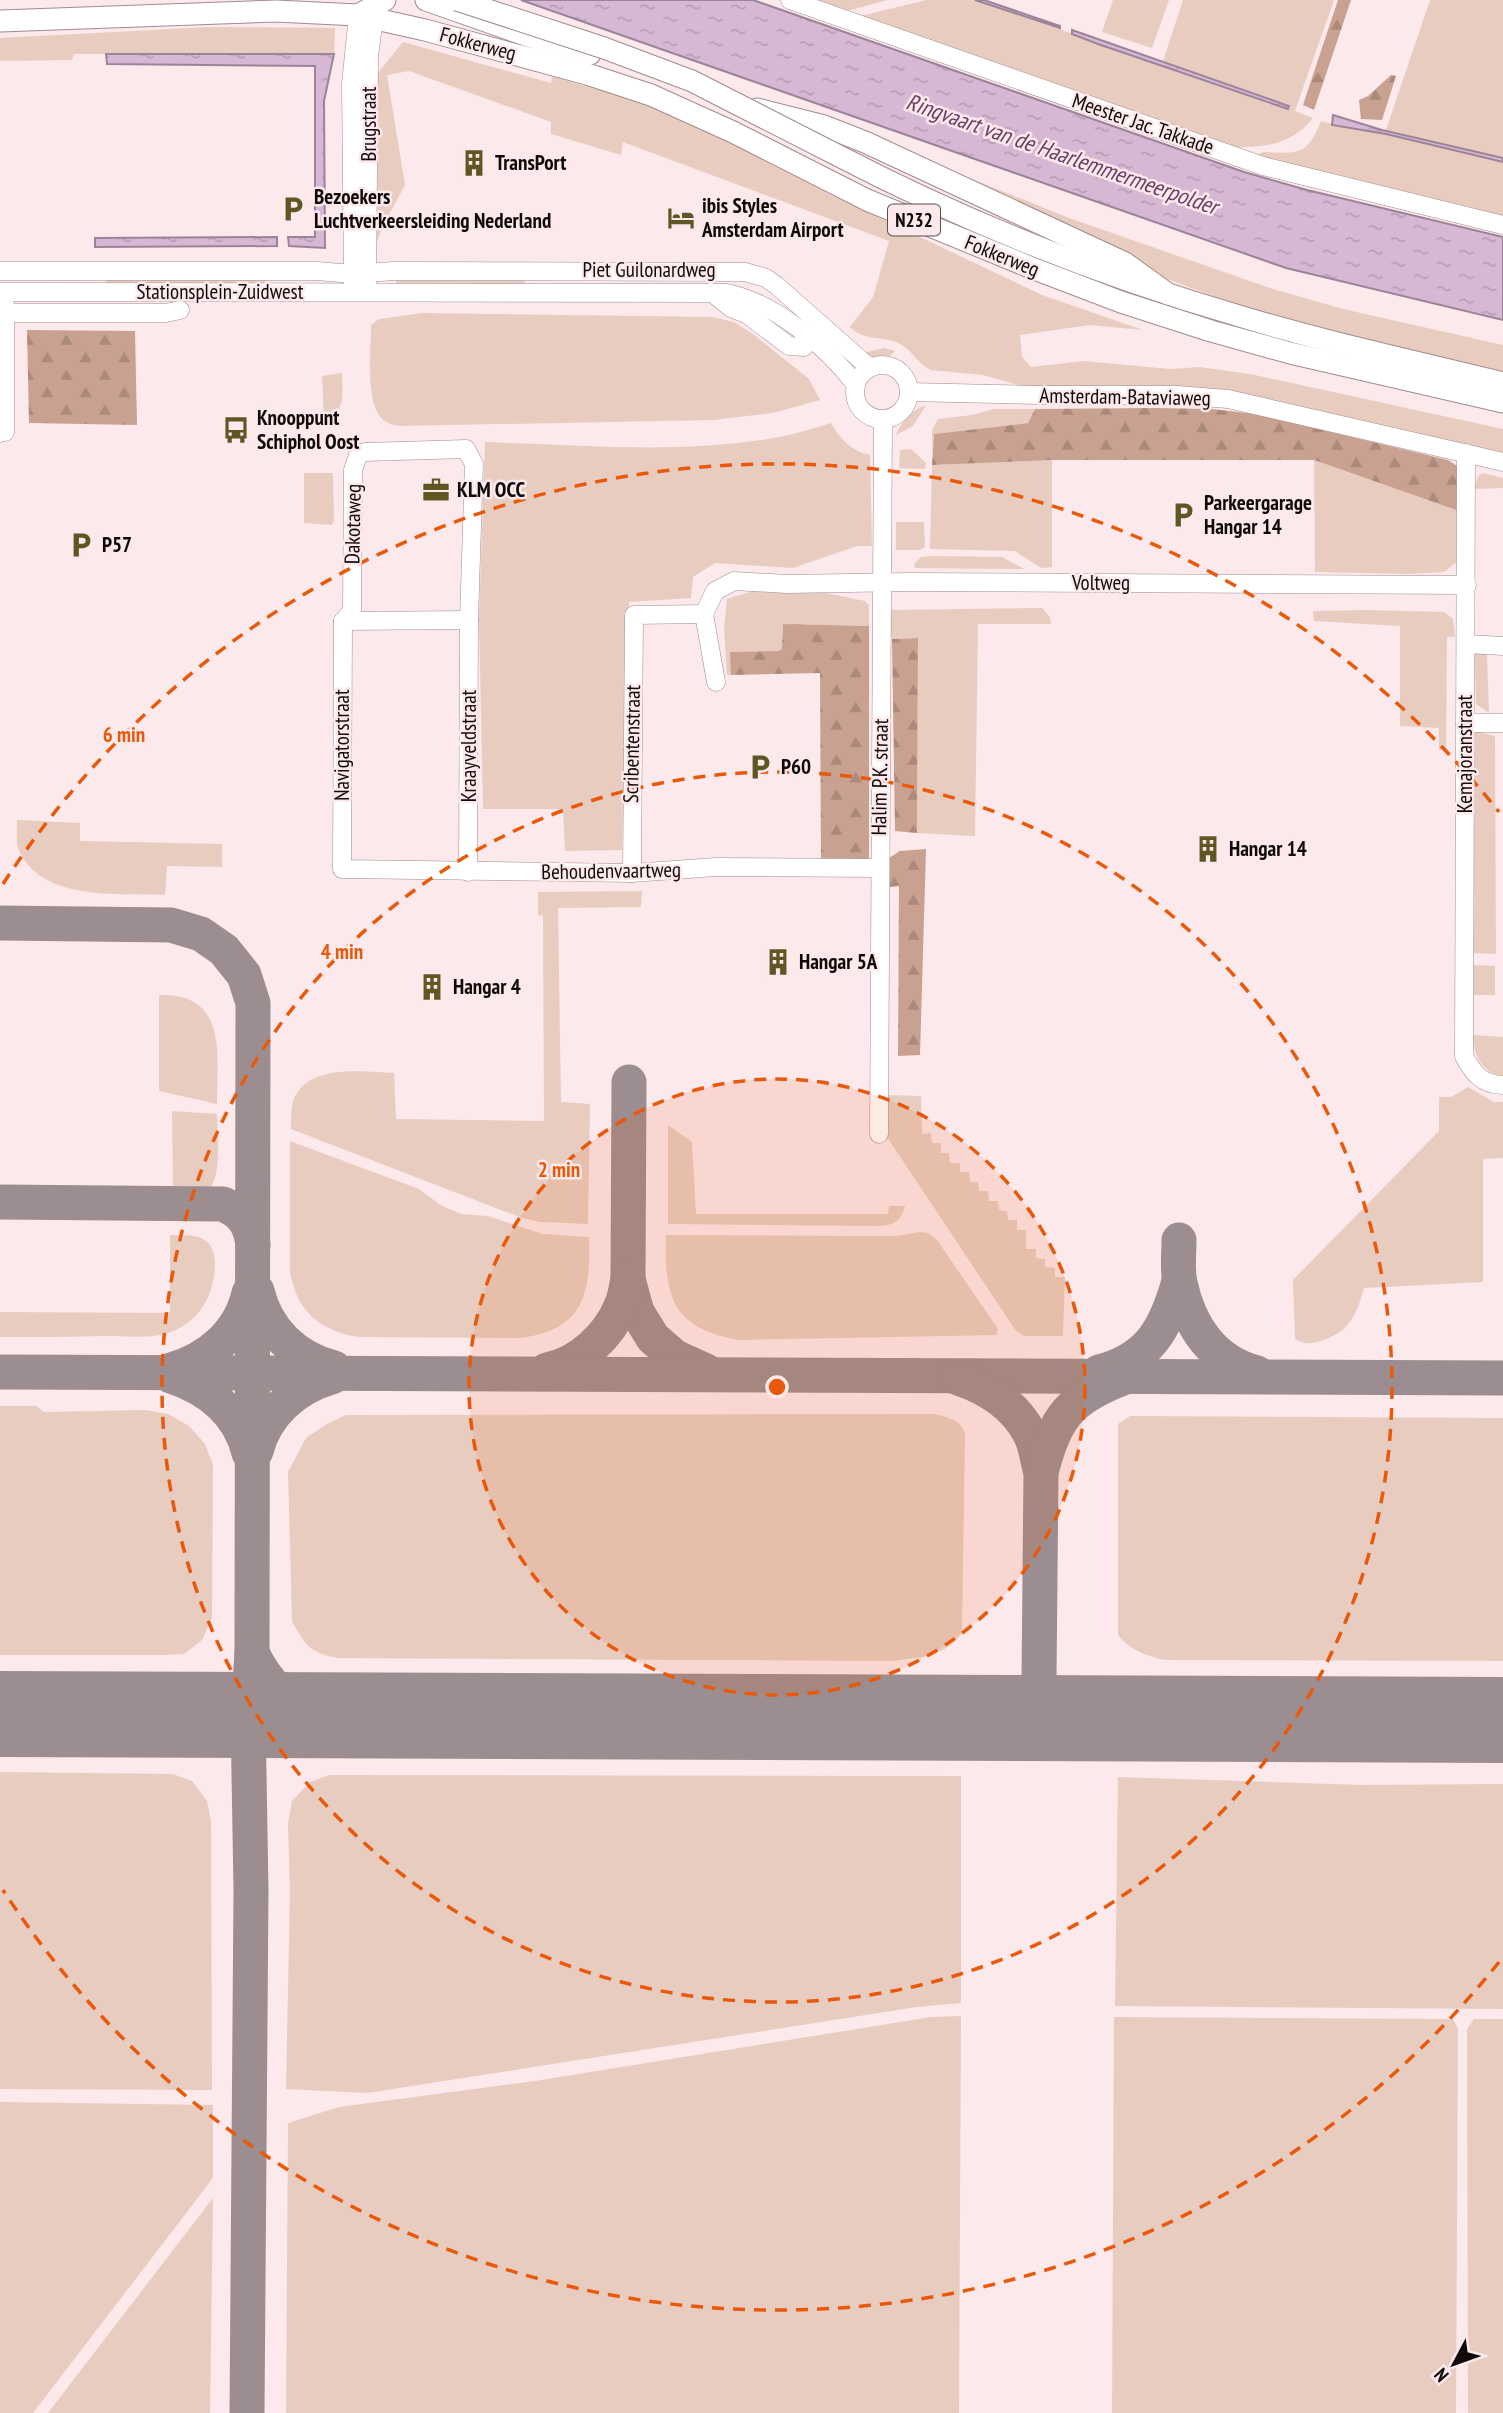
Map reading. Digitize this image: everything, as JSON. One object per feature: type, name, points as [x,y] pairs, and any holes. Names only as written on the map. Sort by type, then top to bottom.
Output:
[{"type":"main road","name":"N232","points":[[426,0],[704,93],[844,133],[1125,263],[1168,294]]},
{"type":"main road","name":"Fokkerweg","points":[[457,0],[604,48],[692,81],[977,222],[1101,271],[1306,335],[1503,383]]},
{"type":"main road","name":"N232","points":[[0,21],[372,6]]},
{"type":"main road","name":"Fokkerweg","points":[[372,6],[651,95],[733,132],[867,200],[1121,302],[1290,353],[1503,402]]},
{"type":"street","name":"Meester Jac. Takkade","points":[[790,0],[1263,166],[1503,225]]},
{"type":"street","name":"Brugstraat","points":[[360,292],[372,6]]},
{"type":"street","points":[[360,253],[394,271]]},
{"type":"street","name":"Stationsplein-Zuidwest","points":[[328,271],[360,253]]},
{"type":"street","name":"Piet Guilonardweg","points":[[360,273],[727,270],[754,273],[783,291],[870,368]]},
{"type":"street","name":"Stationsplein-Zuidwest","points":[[3,433],[3,271],[360,273]]},
{"type":"street","points":[[86,271],[86,292]]},
{"type":"street","points":[[276,292],[277,271]]},
{"type":"street","name":"Stationsplein-Zuidwest","points":[[2,292],[360,292]]},
{"type":"street","name":"Piet Guilonardweg","points":[[360,292],[711,292],[742,296],[786,318],[812,348],[842,367],[856,385]]},
{"type":"street","name":"Piet Guilonardweg","points":[[711,292],[789,345],[812,348]]},
{"type":"street","name":"Stationsplein-Zuidwest","points":[[2,313],[166,313],[180,310]]},
{"type":"street","points":[[878,365],[893,368],[907,382],[907,402],[893,417],[883,420],[873,418],[864,413],[858,405],[856,385],[861,375],[870,368],[878,365]]},
{"type":"street","name":"Amsterdam-Bataviaweg","points":[[909,392],[1177,395],[1228,399],[1503,462]]},
{"type":"street","name":"Halim P.K. straat","points":[[878,1134],[883,420]]},
{"type":"street","name":"Dakotaweg","points":[[342,621],[352,611],[353,470],[358,455],[365,452],[466,449],[474,464],[469,620]]},
{"type":"street","name":"Kemajoranstraat","points":[[1466,453],[1464,1056],[1472,1072],[1484,1081],[1503,1085]]},
{"type":"street","name":"Voltweg","points":[[704,614],[715,591],[734,580],[787,584],[882,582],[1467,585]]},
{"type":"street","points":[[704,614],[716,682]]},
{"type":"street","name":"Scribentenstraat","points":[[632,873],[634,615],[704,614]]},
{"type":"street","points":[[342,621],[469,620]]},
{"type":"street","name":"Kraayveldstraat","points":[[468,872],[469,620]]},
{"type":"street","name":"Navigatorstraat","points":[[342,621],[342,869]]},
{"type":"street","points":[[1466,644],[1503,646]]},
{"type":"street","points":[[1465,723],[1503,723]]},
{"type":"street","name":"Behoudenvaartweg","points":[[342,869],[632,873],[716,867],[879,868]]},
{"type":"shaded area","points":[[810,0],[888,0],[844,12]]},
{"type":"shaded area","points":[[926,0],[975,0],[1288,108],[1163,61],[1183,0],[1334,0],[1295,111],[1313,118],[1304,128],[1285,140],[1230,148],[857,17]]},
{"type":"shaded area","points":[[1113,0],[1169,0],[1152,48],[1102,32]]},
{"type":"shaded area","points":[[1430,0],[1503,0],[1503,158],[1386,130]]},
{"type":"shaded area","points":[[209,27],[335,28],[334,54],[74,54],[72,60],[0,61],[0,38]]},
{"type":"shaded area","points":[[403,42],[551,83],[552,76],[646,104],[763,157],[827,193],[1042,295],[1143,330],[1089,325],[1020,335],[1022,357],[1031,367],[1084,361],[1170,369],[1200,367],[1250,374],[1503,429],[1503,456],[1319,411],[1025,387],[983,375],[931,370],[902,345],[862,335],[850,327],[873,297],[889,241],[623,142],[621,155],[551,134],[551,122],[409,71],[387,75],[405,185],[377,242],[378,73]]},
{"type":"shaded area","points":[[1321,121],[1503,162],[1503,219],[1303,172],[1259,155],[1262,152],[1293,152],[1306,147]]},
{"type":"shaded area","points":[[893,147],[1069,218],[1270,288],[1343,309],[1503,345],[1503,372],[1314,328],[1183,285]]},
{"type":"shaded area","points":[[396,277],[525,279],[524,285],[396,286]]},
{"type":"shaded area","points":[[270,279],[257,286],[106,284],[106,280]]},
{"type":"shaded area","points":[[422,313],[713,317],[734,322],[753,334],[809,379],[820,400],[773,413],[714,420],[397,426],[382,419],[373,400],[370,374],[371,325],[379,319]]},
{"type":"shaded area","points":[[885,348],[895,351],[889,357],[874,358],[862,353]]},
{"type":"shaded area","points":[[342,373],[340,407],[337,412],[324,419],[322,376]]},
{"type":"shaded area","points":[[926,405],[913,426],[896,435],[908,417]]},
{"type":"shaded area","points":[[993,409],[1035,409],[1028,423],[934,434],[932,453],[932,430],[938,419],[972,415]]},
{"type":"shaded area","points":[[831,423],[847,444],[870,455],[872,546],[857,546],[793,568],[715,563],[693,577],[691,598],[629,602],[622,850],[565,851],[563,809],[483,809],[479,619],[485,442],[632,447],[706,446],[779,437]]},
{"type":"shaded area","points":[[911,449],[926,463],[925,469],[899,468],[900,450]]},
{"type":"shaded area","points":[[1052,460],[1052,567],[1041,568],[1015,551],[930,549],[932,465]]},
{"type":"shaded area","points":[[1314,460],[1459,511],[1457,562],[1444,572],[1315,572]]},
{"type":"shaded area","points":[[304,473],[333,473],[332,525],[304,523]]},
{"type":"shaded area","points":[[1482,473],[1503,478],[1503,488],[1474,489]]},
{"type":"shaded area","points":[[896,522],[924,522],[925,547],[920,550],[896,550]]},
{"type":"shaded area","points":[[921,557],[1002,557],[1024,569],[915,568],[914,564]]},
{"type":"shaded area","points":[[753,591],[817,591],[865,601],[869,605],[869,626],[783,624],[782,648],[779,651],[731,652],[731,675],[727,675],[724,628],[727,599]]},
{"type":"shaded area","points":[[1042,608],[1050,617],[1051,624],[978,624],[975,836],[917,833],[918,638],[892,639],[888,610]]},
{"type":"shaded area","points":[[1313,611],[1444,612],[1453,619],[1455,637],[1447,637],[1446,750],[1439,750],[1439,728],[1400,726],[1400,626],[1314,621]]},
{"type":"shaded area","points":[[1482,649],[1487,655],[1489,713],[1476,704],[1475,653]]},
{"type":"shaded area","points":[[1475,731],[1495,736],[1496,954],[1473,953]]},
{"type":"shaded area","points":[[17,820],[80,823],[80,841],[222,844],[222,867],[167,866],[165,895],[82,891],[43,878],[28,865],[18,848]]},
{"type":"shaded area","points":[[642,891],[641,907],[558,908],[561,1102],[590,1104],[588,1224],[540,1222],[522,1218],[291,1129],[293,1101],[300,1089],[310,1080],[323,1075],[353,1071],[394,1073],[396,1119],[544,1121],[543,916],[538,915],[538,892]]},
{"type":"shaded area","points":[[1474,965],[1495,966],[1495,995],[1474,995]]},
{"type":"shaded area","points":[[159,995],[181,997],[197,1004],[208,1015],[217,1047],[217,1104],[159,1091]]},
{"type":"shaded area","points":[[1473,1035],[1503,1037],[1503,1078],[1489,1071],[1480,1062]]},
{"type":"shaded area","points":[[1468,1087],[1494,1102],[1503,1102],[1503,1158],[1483,1159],[1483,1282],[1364,1288],[1356,1312],[1342,1330],[1314,1343],[1295,1339],[1293,1280],[1439,1131],[1439,1097],[1451,1097]]},
{"type":"shaded area","points":[[887,1095],[921,1096],[922,1134],[931,1133],[932,1143],[941,1143],[941,1153],[949,1153],[950,1163],[960,1163],[960,1172],[969,1172],[970,1182],[978,1182],[979,1191],[988,1191],[989,1201],[998,1201],[999,1210],[1007,1211],[1008,1220],[1017,1220],[1017,1230],[1026,1230],[1026,1249],[1036,1249],[1036,1258],[1045,1259],[1045,1267],[1055,1268],[1055,1277],[1065,1277],[1063,1336],[1024,1336],[1016,1331],[885,1134]]},
{"type":"shaded area","points":[[172,1111],[217,1114],[217,1167],[212,1185],[203,1192],[173,1192]]},
{"type":"shaded area","points":[[668,1125],[692,1142],[696,1214],[888,1214],[889,1206],[905,1206],[904,1211],[897,1221],[881,1226],[668,1224]]},
{"type":"shaded area","points":[[290,1141],[419,1189],[442,1206],[461,1214],[488,1216],[543,1234],[589,1237],[588,1275],[579,1306],[571,1317],[558,1327],[542,1334],[521,1338],[359,1337],[322,1324],[312,1317],[298,1298],[290,1272]]},
{"type":"shaded area","points":[[928,1233],[937,1240],[998,1329],[997,1335],[738,1340],[716,1335],[686,1318],[676,1306],[670,1292],[666,1235],[897,1236]]},
{"type":"shaded area","points":[[170,1235],[202,1238],[210,1246],[215,1259],[212,1287],[204,1306],[181,1327],[171,1332],[147,1336],[0,1337],[0,1312],[170,1313]]},
{"type":"shaded area","points":[[0,1406],[36,1406],[44,1412],[146,1410],[168,1414],[189,1426],[205,1444],[213,1465],[212,1618],[202,1640],[184,1654],[0,1655]]},
{"type":"shaded area","points":[[935,1414],[957,1422],[965,1434],[962,1633],[948,1647],[930,1655],[891,1661],[338,1658],[309,1647],[292,1621],[288,1472],[306,1438],[346,1415]]},
{"type":"shaded area","points":[[1130,1416],[1503,1418],[1503,1661],[1165,1660],[1133,1648],[1118,1635],[1118,1424]]},
{"type":"shaded area","points":[[0,1772],[173,1774],[192,1781],[207,1801],[211,1821],[212,2090],[0,2089]]},
{"type":"shaded area","points":[[329,1775],[961,1776],[961,2003],[917,2007],[367,2093],[286,2089],[290,1891],[288,1824],[292,1801],[310,1782]]},
{"type":"shaded area","points":[[1118,1777],[1362,1785],[1503,1784],[1503,2009],[1115,2006]]},
{"type":"shaded area","points":[[961,2016],[959,2413],[286,2413],[288,2123],[339,2107],[535,2081],[931,2017]]},
{"type":"shaded area","points":[[1114,2017],[1453,2019],[1458,2029],[1456,2413],[1112,2413]]},
{"type":"shaded area","points":[[1474,2019],[1503,2019],[1503,2413],[1468,2413],[1467,2029]]},
{"type":"shaded area","points":[[0,2102],[213,2105],[213,2178],[33,2413],[0,2413]]},
{"type":"shaded area","points":[[213,2198],[210,2413],[48,2413]]},
{"type":"green space","points":[[1338,0],[1351,0],[1314,110],[1303,105]]},
{"type":"green space","points":[[1391,75],[1396,76],[1382,120],[1361,119],[1359,100],[1368,96]]},
{"type":"green space","points":[[27,330],[135,331],[137,425],[29,423]]},
{"type":"green space","points":[[1035,409],[1212,409],[1255,414],[1448,460],[1460,468],[1459,511],[1314,460],[1052,460],[932,465],[934,434],[1028,423]]},
{"type":"green space","points":[[783,624],[869,626],[869,861],[821,860],[820,673],[731,675],[730,652],[779,651],[782,648]]},
{"type":"green space","points":[[918,638],[917,833],[895,831],[892,639]]},
{"type":"green space","points":[[926,849],[920,1055],[898,1056],[899,886],[889,887],[889,858],[900,851]]},
{"type":"water","name":"Ringvaart van de Haarlemmermeerpolder","points":[[521,0],[753,0],[1244,172],[1307,190],[1503,237],[1503,320],[1286,268]]},
{"type":"water","points":[[975,0],[984,0],[1060,28]]},
{"type":"water","points":[[1072,30],[1289,106],[1288,109],[1098,44],[1072,34]]},
{"type":"water","points":[[106,54],[334,54],[324,101],[325,248],[289,246],[288,237],[315,237],[315,66],[107,64]]},
{"type":"water","points":[[1333,115],[1382,130],[1503,158],[1503,162],[1386,134],[1332,125]]},
{"type":"water","points":[[277,237],[277,246],[95,247],[95,238]]},
{"type":"taxiway","points":[[0,923],[171,925],[201,934],[224,950],[244,975],[253,1003],[247,2413]]},
{"type":"taxiway","points":[[629,1082],[628,1279],[637,1312],[653,1338],[675,1357],[706,1371]]},
{"type":"taxiway","points":[[0,1202],[223,1204],[236,1211],[244,1220],[253,1245]]},
{"type":"taxiway","points":[[1179,1240],[1180,1283],[1197,1327],[1216,1351],[1241,1368],[1257,1373]]},
{"type":"taxiway","points":[[547,1370],[570,1362],[601,1338],[616,1317],[628,1279]]},
{"type":"taxiway","points":[[1099,1372],[1131,1359],[1153,1339],[1168,1313],[1179,1281]]},
{"type":"taxiway","points":[[257,1291],[267,1318],[284,1340],[307,1357],[334,1368]]},
{"type":"taxiway","points":[[171,1370],[198,1359],[221,1342],[238,1320],[249,1293]]},
{"type":"taxiway","points":[[0,1372],[1503,1378]]},
{"type":"taxiway","points":[[171,1376],[198,1388],[221,1404],[238,1426],[249,1453]]},
{"type":"taxiway","points":[[256,1451],[267,1425],[284,1404],[306,1388],[332,1377]]},
{"type":"taxiway","points":[[958,1378],[990,1392],[1017,1414],[1032,1438],[1041,1472]]},
{"type":"taxiway","points":[[1080,1718],[1054,1705],[1045,1695],[1039,1680],[1041,1472],[1059,1423],[1067,1412],[1090,1394],[1123,1378]]},
{"type":"taxiway","points":[[252,1653],[264,1674],[278,1690],[317,1715]]},
{"type":"taxiway","points":[[999,1718],[1025,1705],[1034,1695],[1039,1680]]},
{"type":"runway","points":[[0,1714],[1503,1720]]},
{"type":"place","name":"TransPort","points":[[474,163]]},
{"type":"place","name":"Bezoekers Luchtverkeersleiding Nederland","points":[[293,209]]},
{"type":"place","name":"ibis Styles Amsterdam Airport","points":[[681,218]]},
{"type":"place","name":"Knooppunt Schiphol Oost","points":[[236,430]]},
{"type":"place","name":"KLM OCC","points":[[436,490]]},
{"type":"place","name":"Parkeergarage Hangar 14","points":[[1183,515]]},
{"type":"place","name":"P57","points":[[81,545]]},
{"type":"place","name":"P60","points":[[760,767]]},
{"type":"place","name":"Hangar 14","points":[[1208,849]]},
{"type":"place","name":"Hangar 5A","points":[[778,962]]},
{"type":"place","name":"Hangar 4","points":[[432,987]]}]
